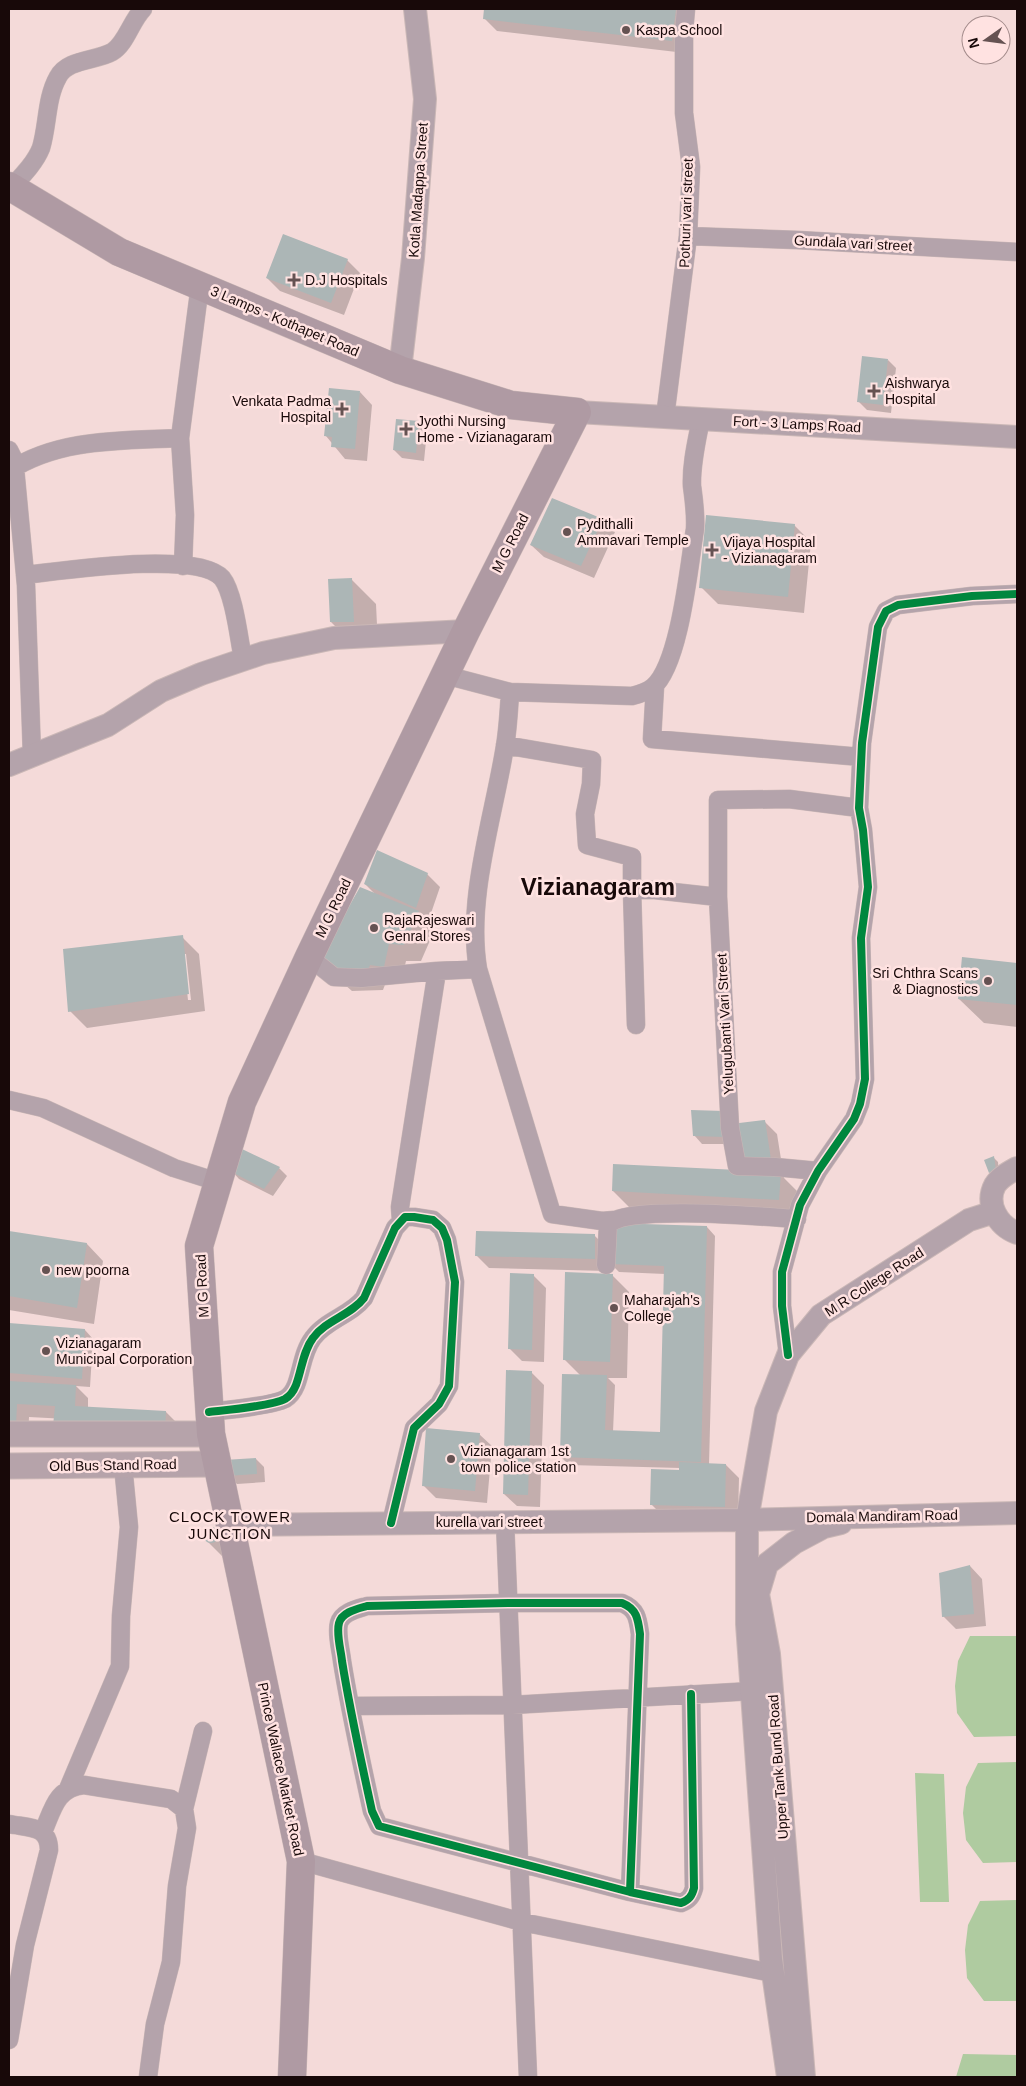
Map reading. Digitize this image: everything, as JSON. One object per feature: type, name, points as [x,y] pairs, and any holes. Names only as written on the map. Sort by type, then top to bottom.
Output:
[{"type":"main road","name":"3 Lamps - Kothapet Road","points":[[10,187],[119,252],[400,370],[511,405],[577,412]]},
{"type":"main road","name":"M G Road","points":[[217,1464],[210,1423],[199,1246],[242,1102],[309,957],[466,631],[577,412]]},
{"type":"main road","points":[[9,1434],[210,1423]]},
{"type":"main road","name":"Old Bus Stand Road","points":[[9,1466],[217,1464]]},
{"type":"main road","name":"Prince Wallace Market Road","points":[[217,1464],[301,1860],[292,2077]]},
{"type":"street","points":[[10,187],[31,165],[40,149],[53,88],[58,75],[70,66],[102,57],[114,51],[122,43],[136,16],[143,9]]},
{"type":"street","name":"Kotla Madappa Street","points":[[400,370],[413,258],[425,99],[415,9]]},
{"type":"street","name":"Pothuri vari street","points":[[665,416],[688,236],[691,167],[684,113],[684,32],[686,9]]},
{"type":"street","name":"Gundala vari street","points":[[688,236],[1017,252]]},
{"type":"street","points":[[183,566],[185,515],[180,438],[200,285]]},
{"type":"street","name":"Fort - 3 Lamps Road","points":[[577,412],[1017,437]]},
{"type":"street","points":[[701,419],[692,486],[696,514],[695,529],[677,639],[655,686],[652,739],[861,757]]},
{"type":"street","points":[[12,469],[50,452],[87,443],[180,438]]},
{"type":"street","points":[[9,450],[13,458],[12,469],[25,575],[32,756]]},
{"type":"street","points":[[25,575],[138,563],[196,566],[214,573],[222,578],[230,595],[243,660]]},
{"type":"street","points":[[788,1355],[782,1306],[782,1272],[800,1204],[818,1171],[854,1119],[860,1104],[865,1079],[861,938],[868,887],[859,808],[861,757],[878,627],[886,611],[904,604],[972,596],[1017,594]]},
{"type":"street","points":[[9,765],[108,725],[160,691],[200,674],[263,653],[334,638],[466,631]]},
{"type":"street","points":[[445,675],[510,692],[542,695],[632,696],[645,693],[655,686]]},
{"type":"street","points":[[510,692],[506,745],[487,836],[474,929],[478,969],[552,1214],[602,1221],[628,1216],[685,1212],[797,1219]]},
{"type":"street","points":[[506,745],[592,760],[591,784],[585,814],[587,845],[632,857],[636,1025]]},
{"type":"street","name":"Yelugubanti Vari Street","points":[[818,1171],[736,1166],[730,1128],[718,897],[718,800],[789,800],[859,808]]},
{"type":"street","points":[[632,890],[655,890],[718,897]]},
{"type":"street","points":[[309,957],[334,977],[362,978],[478,969]]},
{"type":"street","points":[[401,1220],[400,1207],[438,971]]},
{"type":"street","points":[[9,1100],[43,1108],[174,1168],[218,1182]]},
{"type":"street","points":[[1017,1168],[1006,1174],[996,1185],[992,1198],[994,1212],[1001,1223],[1017,1232]]},
{"type":"street","name":"M R College Road","points":[[748,1520],[766,1411],[788,1355],[821,1315],[969,1220],[994,1212]]},
{"type":"street","points":[[210,1423],[284,1400],[290,1395],[296,1387],[307,1348],[313,1337],[320,1329],[358,1306],[364,1298],[395,1228],[401,1220],[405,1217],[434,1220],[442,1228],[447,1240],[455,1282],[449,1386],[439,1404],[414,1428],[391,1523]]},
{"type":"street","points":[[606,1265],[608,1225],[614,1220]]},
{"type":"street","points":[[43,1832],[59,1797],[68,1789],[120,1666],[129,1527],[123,1465]]},
{"type":"street","name":"Domala Mandiram Road","points":[[748,1520],[1017,1513]]},
{"type":"street","name":"Upper Tank Bund Road","points":[[804,2077],[769,1654],[758,1594],[767,1564],[794,1543],[824,1527],[861,1517]]},
{"type":"street","name":"kurella vari street","points":[[230,1524],[748,1520]]},
{"type":"street","name":"Upper Tank Bund Road","points":[[748,1520],[746,1624],[772,1973],[788,2077]]},
{"type":"street","points":[[505,1522],[528,2077]]},
{"type":"street","points":[[630,1892],[640,1634],[636,1614],[630,1606],[622,1603],[508,1603],[367,1606],[343,1616],[339,1624],[339,1637],[350,1706],[372,1811],[379,1826],[630,1892],[681,1903],[692,1896],[694,1888],[691,1694]]},
{"type":"street","points":[[350,1706],[512,1704],[752,1691]]},
{"type":"street","points":[[148,2077],[156,2024],[171,1962],[177,1886],[187,1828],[184,1809],[204,1731]]},
{"type":"street","points":[[68,1789],[84,1785],[171,1799],[184,1809]]},
{"type":"street","points":[[9,1824],[43,1832],[49,1841],[49,1850],[25,1945],[9,2040]]},
{"type":"street","points":[[301,1860],[522,1922],[772,1973]]},
{"type":"shaded area","points":[[970,1636],[1017,1636],[1017,1736],[974,1737],[957,1713],[955,1686],[958,1661]]},
{"type":"shaded area","points":[[1017,1762],[1017,1862],[983,1863],[966,1840],[963,1813],[966,1787],[978,1763]]},
{"type":"shaded area","points":[[915,1773],[944,1774],[949,1902],[920,1902]]},
{"type":"shaded area","points":[[1017,1900],[1017,2001],[984,2001],[967,1978],[965,1950],[968,1925],[980,1901]]},
{"type":"shaded area","points":[[963,2054],[1017,2055],[1017,2077],[956,2077]]},
{"type":"building","name":"Kaspa School","points":[[484,9],[676,9],[672,41],[483,19]]},
{"type":"building","points":[[283,234],[348,259],[331,303],[266,278]]},
{"type":"building","points":[[862,356],[888,359],[883,405],[857,402]]},
{"type":"building","points":[[329,388],[360,391],[355,449],[331,447],[332,437],[324,436]]},
{"type":"building","points":[[396,419],[419,421],[416,453],[393,450]]},
{"type":"building","name":"Pydithalli Ammavari Temple","points":[[552,498],[603,519],[581,566],[530,545]]},
{"type":"building","points":[[706,515],[795,524],[788,597],[699,588]]},
{"type":"building","points":[[352,578],[354,622],[330,622],[328,579]]},
{"type":"building","points":[[377,850],[428,873],[416,908],[364,884]]},
{"type":"building","name":"RajaRajeswari Genral Stores","points":[[360,887],[419,911],[404,945],[389,944],[384,967],[370,965],[367,973],[333,975],[318,961]]},
{"type":"building","points":[[183,935],[189,994],[68,1012],[63,949]]},
{"type":"building","name":"Sri Chthra Scans & Diagnostics","points":[[962,957],[1017,963],[1017,1005],[958,999]]},
{"type":"building","points":[[691,1110],[724,1111],[725,1137],[693,1136]]},
{"type":"building","points":[[765,1120],[772,1166],[741,1164],[731,1124]]},
{"type":"building","points":[[242,1149],[280,1167],[264,1189],[230,1171]]},
{"type":"building","points":[[994,1156],[996,1170],[989,1173],[984,1160]]},
{"type":"building","points":[[613,1164],[781,1172],[779,1200],[612,1191]]},
{"type":"building","points":[[611,1223],[707,1226],[701,1462],[560,1457],[562,1374],[607,1375],[605,1430],[660,1432],[664,1266],[610,1264]]},
{"type":"building","name":"new poorna","points":[[9,1231],[87,1243],[77,1308],[9,1296]]},
{"type":"building","points":[[476,1231],[595,1234],[595,1259],[475,1256]]},
{"type":"building","points":[[565,1272],[613,1274],[610,1362],[563,1360]]},
{"type":"building","points":[[510,1273],[534,1274],[532,1350],[508,1349]]},
{"type":"building","name":"Vizianagaram Municipal Corporation","points":[[9,1323],[85,1329],[82,1379],[9,1373]]},
{"type":"building","points":[[506,1370],[532,1371],[528,1495],[503,1494]]},
{"type":"building","points":[[9,1381],[76,1385],[75,1406],[166,1411],[165,1433],[53,1426],[55,1406],[17,1404],[16,1425],[9,1424]]},
{"type":"building","name":"Vizianagaram 1st town police station","points":[[426,1428],[480,1433],[475,1491],[422,1486]]},
{"type":"building","points":[[256,1458],[257,1474],[227,1476],[224,1460]]},
{"type":"building","points":[[679,1462],[726,1464],[725,1507],[650,1505],[651,1469],[679,1470]]},
{"type":"building","points":[[208,1527],[214,1527],[219,1532],[217,1541],[208,1543],[203,1538],[203,1532]]},
{"type":"building","points":[[970,1565],[974,1614],[942,1617],[939,1573]]},
{"type":"cycle path","points":[[788,1355],[782,1306],[782,1272],[800,1205],[818,1171],[854,1119],[860,1104],[865,1079],[861,938],[868,887],[859,808],[862,743],[878,627],[886,611],[898,605],[972,596],[1017,594]]},
{"type":"cycle path","points":[[209,1412],[260,1406],[287,1398],[296,1385],[305,1354],[313,1338],[318,1332],[359,1304],[364,1298],[395,1228],[405,1217],[433,1220],[442,1228],[447,1240],[455,1282],[449,1386],[439,1404],[414,1428],[391,1523]]},
{"type":"cycle path","points":[[630,1892],[640,1634],[637,1619],[631,1608],[622,1603],[367,1606],[343,1616],[339,1623],[339,1642],[352,1717],[372,1811],[379,1826],[630,1892],[681,1903],[690,1897],[694,1888],[691,1694]]},
{"type":"place","name":"Kaspa School","points":[[626,30]]},
{"type":"place","name":"D.J Hospitals","points":[[294,280]]},
{"type":"place","name":"Aishwarya Hospital","points":[[874,391]]},
{"type":"place","name":"Venkata Padma Hospital","points":[[342,409]]},
{"type":"place","name":"Jyothi Nursing Home - Vizianagaram","points":[[406,429]]},
{"type":"place","name":"Pydithalli Ammavari Temple","points":[[567,532]]},
{"type":"place","name":"Vijaya Hospital - Vizianagaram","points":[[712,550]]},
{"type":"place","name":"RajaRajeswari Genral Stores","points":[[374,928]]},
{"type":"place","name":"Sri Chthra Scans & Diagnostics","points":[[988,981]]},
{"type":"place","name":"new poorna","points":[[46,1270]]},
{"type":"place","name":"Maharajah's College","points":[[614,1308]]},
{"type":"place","name":"Vizianagaram Municipal Corporation","points":[[46,1351]]},
{"type":"place","name":"Vizianagaram 1st town police station","points":[[451,1459]]},
{"type":"district","name":"Vizianagaram","points":[[598,886]]},
{"type":"district","name":"CLOCK TOWER JUNCTION","points":[[230,1524]]}]
